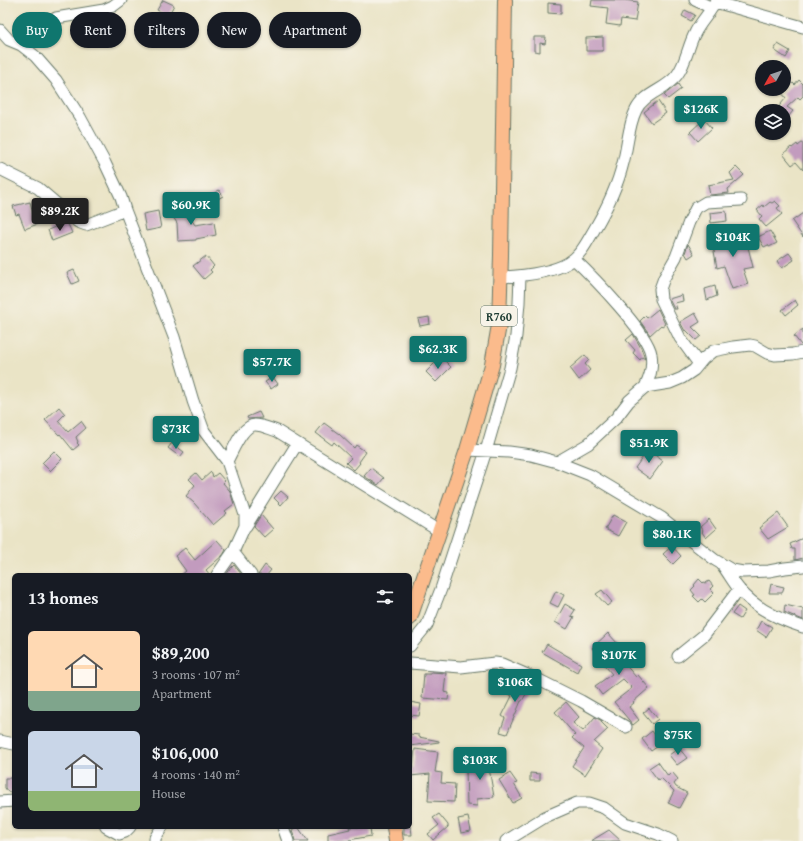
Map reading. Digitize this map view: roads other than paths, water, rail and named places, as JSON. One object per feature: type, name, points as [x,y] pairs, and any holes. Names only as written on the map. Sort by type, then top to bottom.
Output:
[{"type":"main road","name":"R760","points":[[412,612],[467,450],[492,365],[499,325],[505,0]]},
{"type":"main road","points":[[394,829],[396,841]]},
{"type":"street","points":[[62,17],[104,10],[121,0]]},
{"type":"street","points":[[695,0],[714,3],[803,28]]},
{"type":"street","points":[[501,277],[520,276],[558,267],[574,259],[584,248],[614,193],[620,178],[632,120],[636,109],[650,94],[677,76],[697,29],[714,3]]},
{"type":"street","points":[[0,30],[9,40],[12,41]]},
{"type":"street","points":[[26,48],[35,56],[56,80],[68,98],[105,163],[121,197],[174,336],[193,401],[204,431],[227,461],[245,515],[245,526]]},
{"type":"street","points":[[0,169],[38,188],[82,224],[86,225],[125,210]]},
{"type":"street","points":[[699,364],[680,338],[661,299],[660,289],[664,278],[676,257],[696,208],[706,202],[740,200]]},
{"type":"street","points":[[557,462],[588,444],[616,418],[629,401],[645,386],[649,379],[652,367],[651,353],[642,335],[613,299],[574,259]]},
{"type":"street","points":[[412,644],[427,625],[441,589],[486,451],[510,368],[515,343],[520,276]]},
{"type":"street","points":[[645,386],[670,383],[682,378],[694,370],[708,354],[713,351],[748,345],[755,346],[767,353],[775,355],[802,355]]},
{"type":"street","points":[[227,461],[243,432],[249,426],[256,424],[277,431],[439,531]]},
{"type":"street","points":[[218,573],[233,552],[245,526],[297,444]]},
{"type":"street","points":[[467,450],[509,452],[531,455],[557,462],[590,475],[662,518],[723,566],[732,570],[744,572],[769,571],[803,566]]},
{"type":"street","points":[[233,552],[250,573]]},
{"type":"street","points":[[723,566],[739,589],[749,600],[786,622],[803,627]]},
{"type":"street","points":[[678,656],[704,635],[739,589]]},
{"type":"street","points":[[412,663],[461,668],[495,663],[502,664],[539,680],[581,701],[626,726]]},
{"type":"street","points":[[0,741],[12,744]]},
{"type":"street","points":[[0,802],[12,801]]},
{"type":"street","points":[[506,841],[545,817],[577,803],[589,803],[604,808],[625,823],[658,834],[672,841]]},
{"type":"street","points":[[110,829],[119,834],[128,829]]},
{"type":"street","points":[[155,841],[155,838],[161,829]]},
{"type":"street","points":[[284,829],[288,841]]}]
